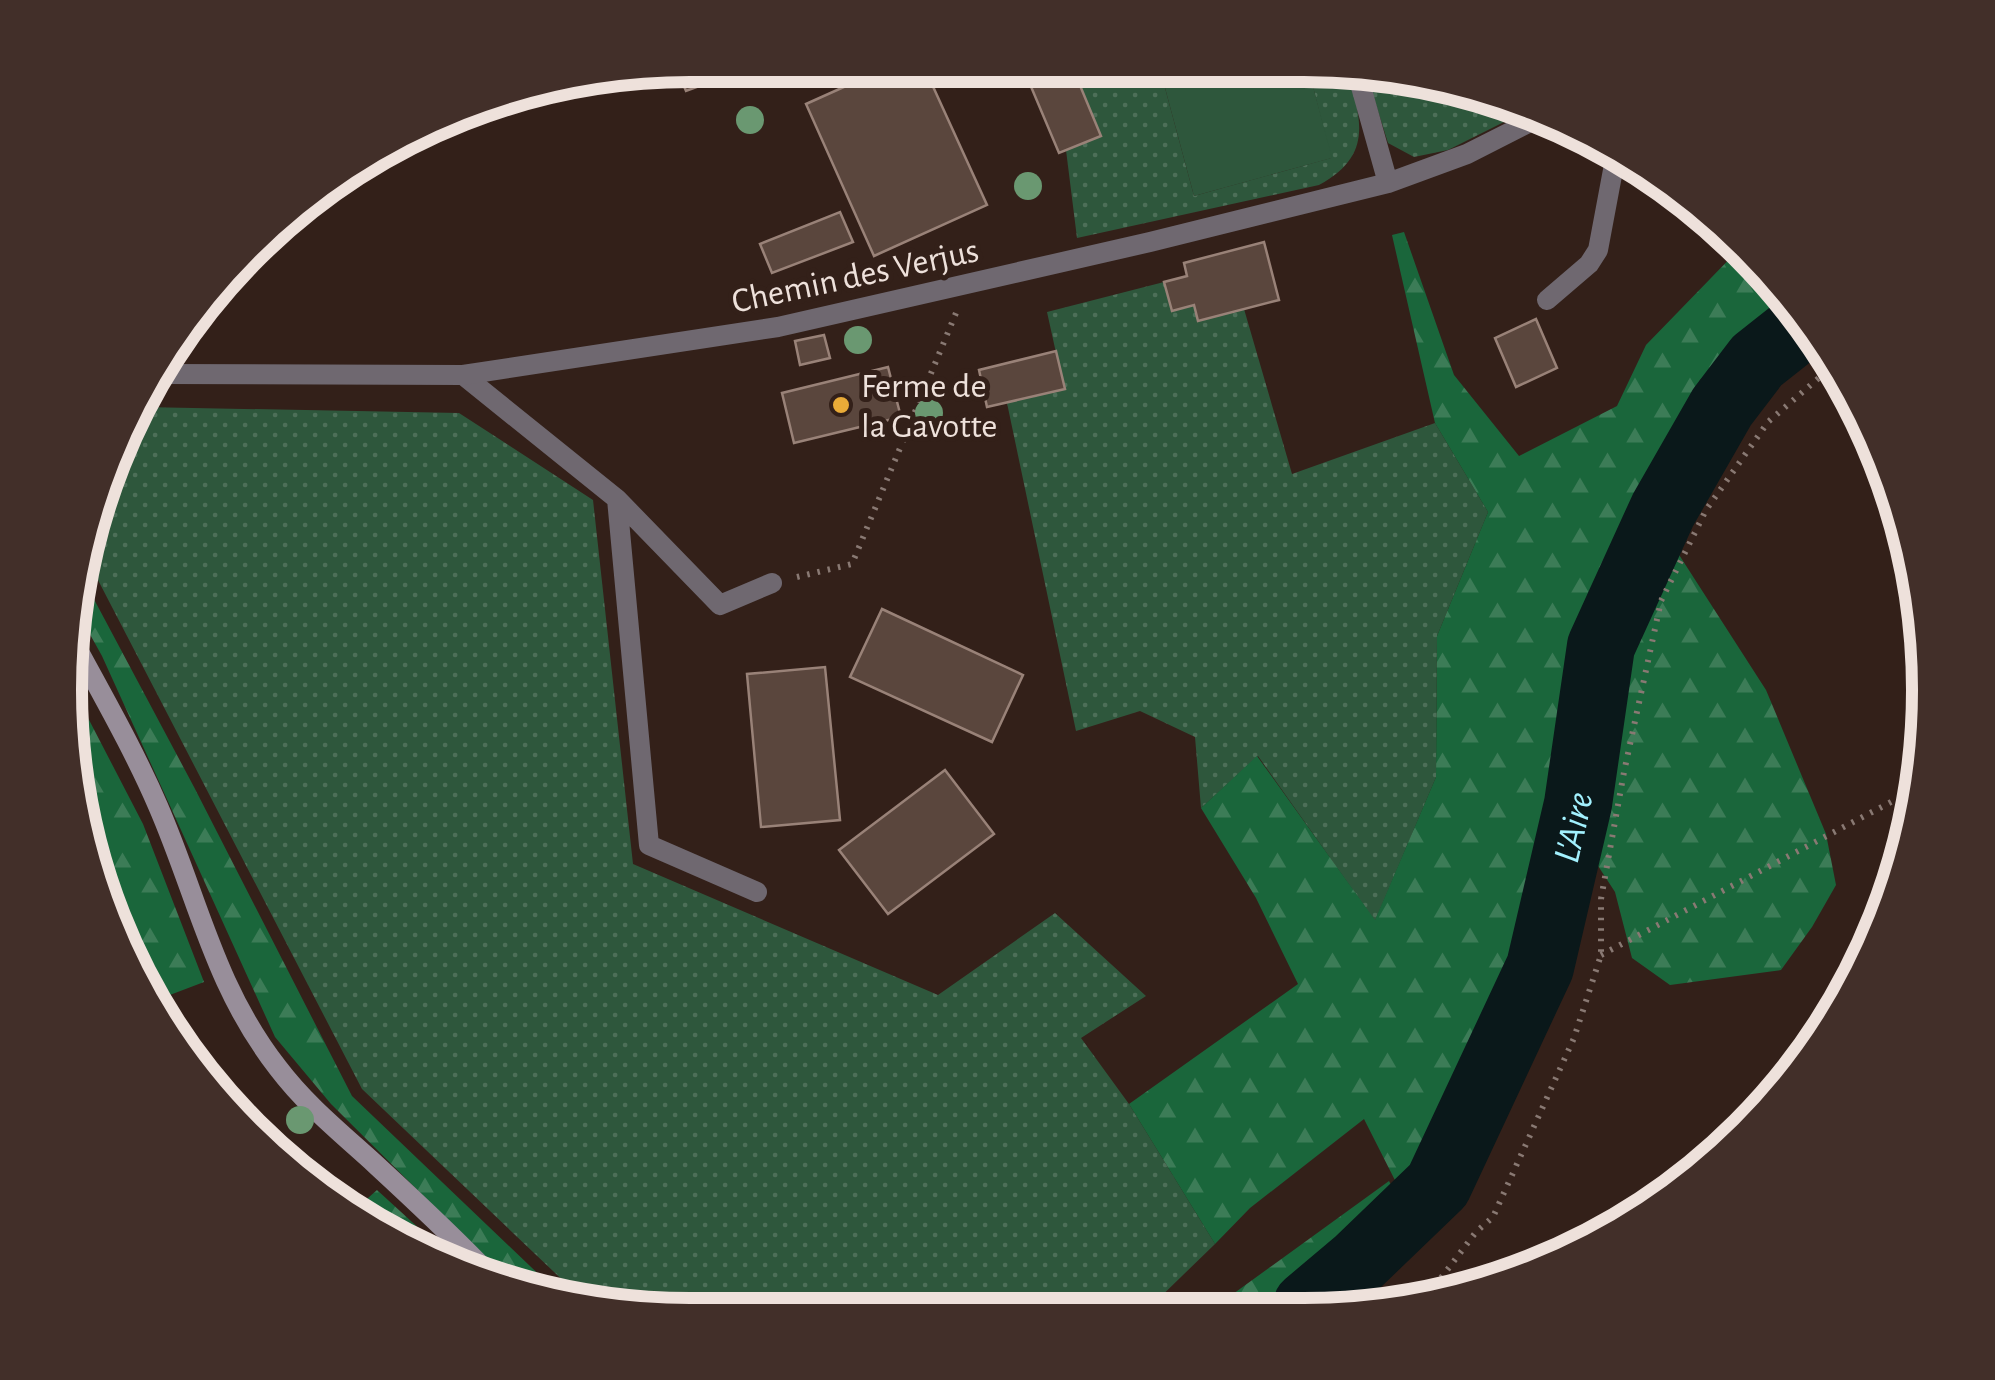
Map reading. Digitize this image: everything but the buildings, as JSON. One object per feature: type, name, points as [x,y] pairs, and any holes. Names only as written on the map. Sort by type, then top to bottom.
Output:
[{"type":"street","points":[[1361,86],[1388,183]]},
{"type":"street","name":"Chemin des Verjus","points":[[171,374],[463,375],[778,327],[1388,183],[1466,154],[1525,124]]},
{"type":"street","points":[[1547,300],[1598,250],[1614,167]]},
{"type":"street","points":[[463,375],[617,499],[720,606],[772,583]]},
{"type":"street","points":[[617,499],[649,845],[757,892]]},
{"type":"street","points":[[83,661],[158,807],[207,943],[255,1035],[322,1119],[469,1255]]},
{"type":"path","points":[[772,583],[852,564],[967,285]]},
{"type":"path","points":[[1437,1283],[1476,1232],[1493,1217],[1574,1038],[1601,954],[1601,900],[1661,601],[1706,510],[1768,422],[1824,374]]},
{"type":"path","points":[[1601,954],[1903,796]]},
{"type":"green space","points":[[1073,82],[1163,82],[1194,196],[1331,158],[1312,82],[1351,85],[1359,125],[1355,151],[1347,163],[1319,185],[1077,238],[1066,150]]},
{"type":"green space","points":[[1163,82],[1312,82],[1332,158],[1194,196]]},
{"type":"green space","points":[[1370,87],[1424,94],[1510,119],[1448,150],[1414,157],[1388,143]]},
{"type":"green space","points":[[1404,232],[1454,375],[1519,456],[1617,406],[1646,345],[1732,257],[1774,304],[1700,380],[1647,505],[1766,690],[1826,834],[1836,885],[1781,970],[1670,985],[1632,958],[1615,892],[1550,792],[1505,1034],[1407,1204],[1364,1119],[1250,1208],[1215,1244],[1129,1104],[1298,984],[1256,898],[1201,808],[1257,756],[1375,920],[1436,777],[1437,636],[1488,512],[1435,423],[1392,235]]},
{"type":"green space","points":[[1164,282],[1172,311],[1194,305],[1198,321],[1244,309],[1292,474],[1435,423],[1488,512],[1437,636],[1436,777],[1375,921],[1258,756],[1201,808],[1195,737],[1140,711],[1076,731],[1007,403],[1064,389],[1047,312]]},
{"type":"green space","points":[[152,407],[459,413],[593,500],[633,864],[938,995],[1055,913],[1146,996],[1081,1038],[1129,1104],[1215,1244],[1159,1298],[690,1298],[571,1286],[362,1089],[94,572],[115,495]]},
{"type":"green space","points":[[91,593],[352,1096],[544,1280],[492,1264],[331,1104],[275,1037],[86,628]]},
{"type":"green space","points":[[83,708],[143,824],[204,982],[166,997],[145,959],[103,847],[88,769]]},
{"type":"green space","points":[[1389,1181],[1400,1203],[1287,1298],[1227,1298]]},
{"type":"green space","points":[[377,1190],[431,1239],[386,1216],[363,1202]]},
{"type":"waterway","name":"L'Aire","points":[[1316,1297],[1438,1185],[1540,967],[1578,804],[1601,646],[1663,510],[1722,407],[1757,361],[1795,331]]},
{"type":"place","name":"Ferme de la Gavotte","points":[[841,405]]}]
